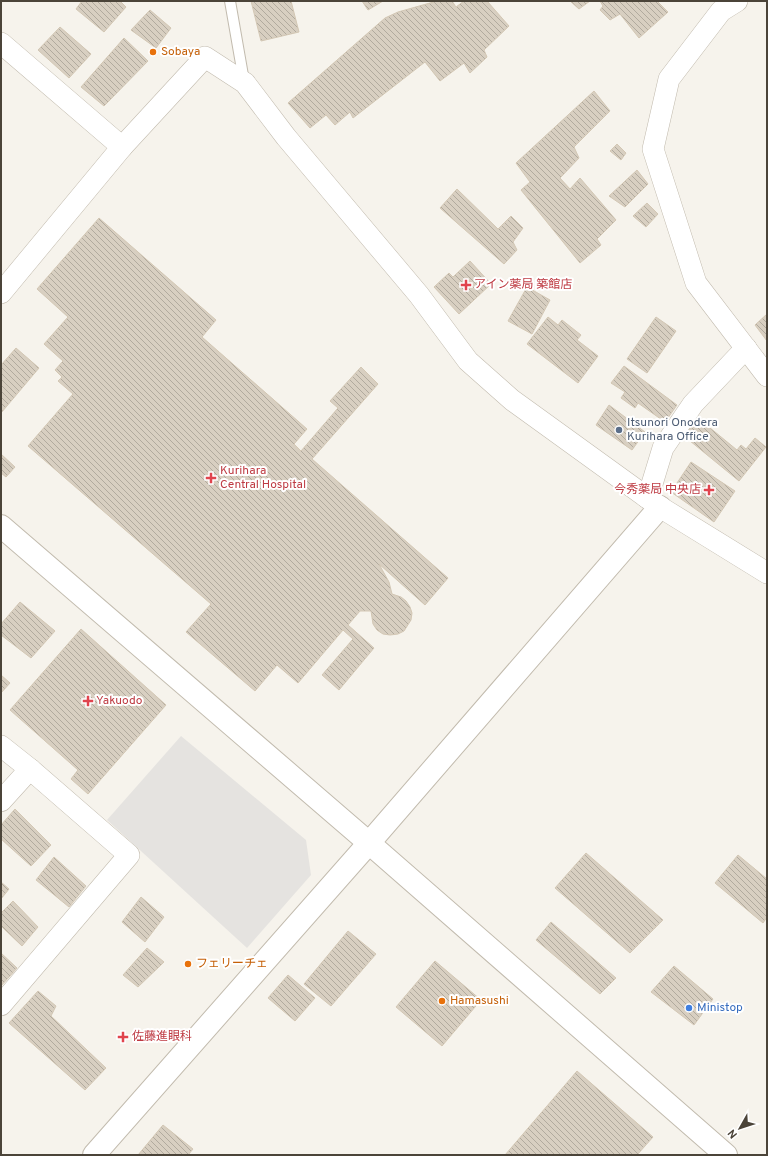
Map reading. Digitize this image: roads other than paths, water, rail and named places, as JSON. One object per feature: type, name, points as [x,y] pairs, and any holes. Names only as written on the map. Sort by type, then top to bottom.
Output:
[{"type":"street","points":[[737,1],[721,11],[669,79],[653,149],[696,283],[767,376]]},
{"type":"street","points":[[1,43],[122,147]]},
{"type":"street","points":[[1,292],[122,147],[205,57],[245,83],[286,137],[419,295],[468,361],[512,400],[653,502],[767,573]]},
{"type":"street","points":[[94,1155],[369,843],[653,502],[652,484],[663,448],[693,404],[746,348]]},
{"type":"street","points":[[1,526],[369,843],[726,1155]]},
{"type":"street","points":[[1,746],[30,769],[129,855],[1,1005]]},
{"type":"street","points":[[1,801],[30,769]]},
{"type":"lane","points":[[230,1],[245,83]]},
{"type":"place","name":"Sobaya","points":[[153,52]]},
{"type":"place","name":"アイン薬局 築館店","points":[[466,285]]},
{"type":"place","name":"Itsunori Onodera Kurihara Office","points":[[619,430]]},
{"type":"place","name":"Kurihara Central Hospital","points":[[211,478]]},
{"type":"place","name":"今秀薬局 中央店","points":[[709,490]]},
{"type":"place","name":"Yakuodo","points":[[88,701]]},
{"type":"place","name":"フェリーチェ","points":[[188,964]]},
{"type":"place","name":"Hamasushi","points":[[442,1001]]},
{"type":"place","name":"Ministop","points":[[689,1008]]},
{"type":"place","name":"佐藤進眼科","points":[[123,1037]]}]
